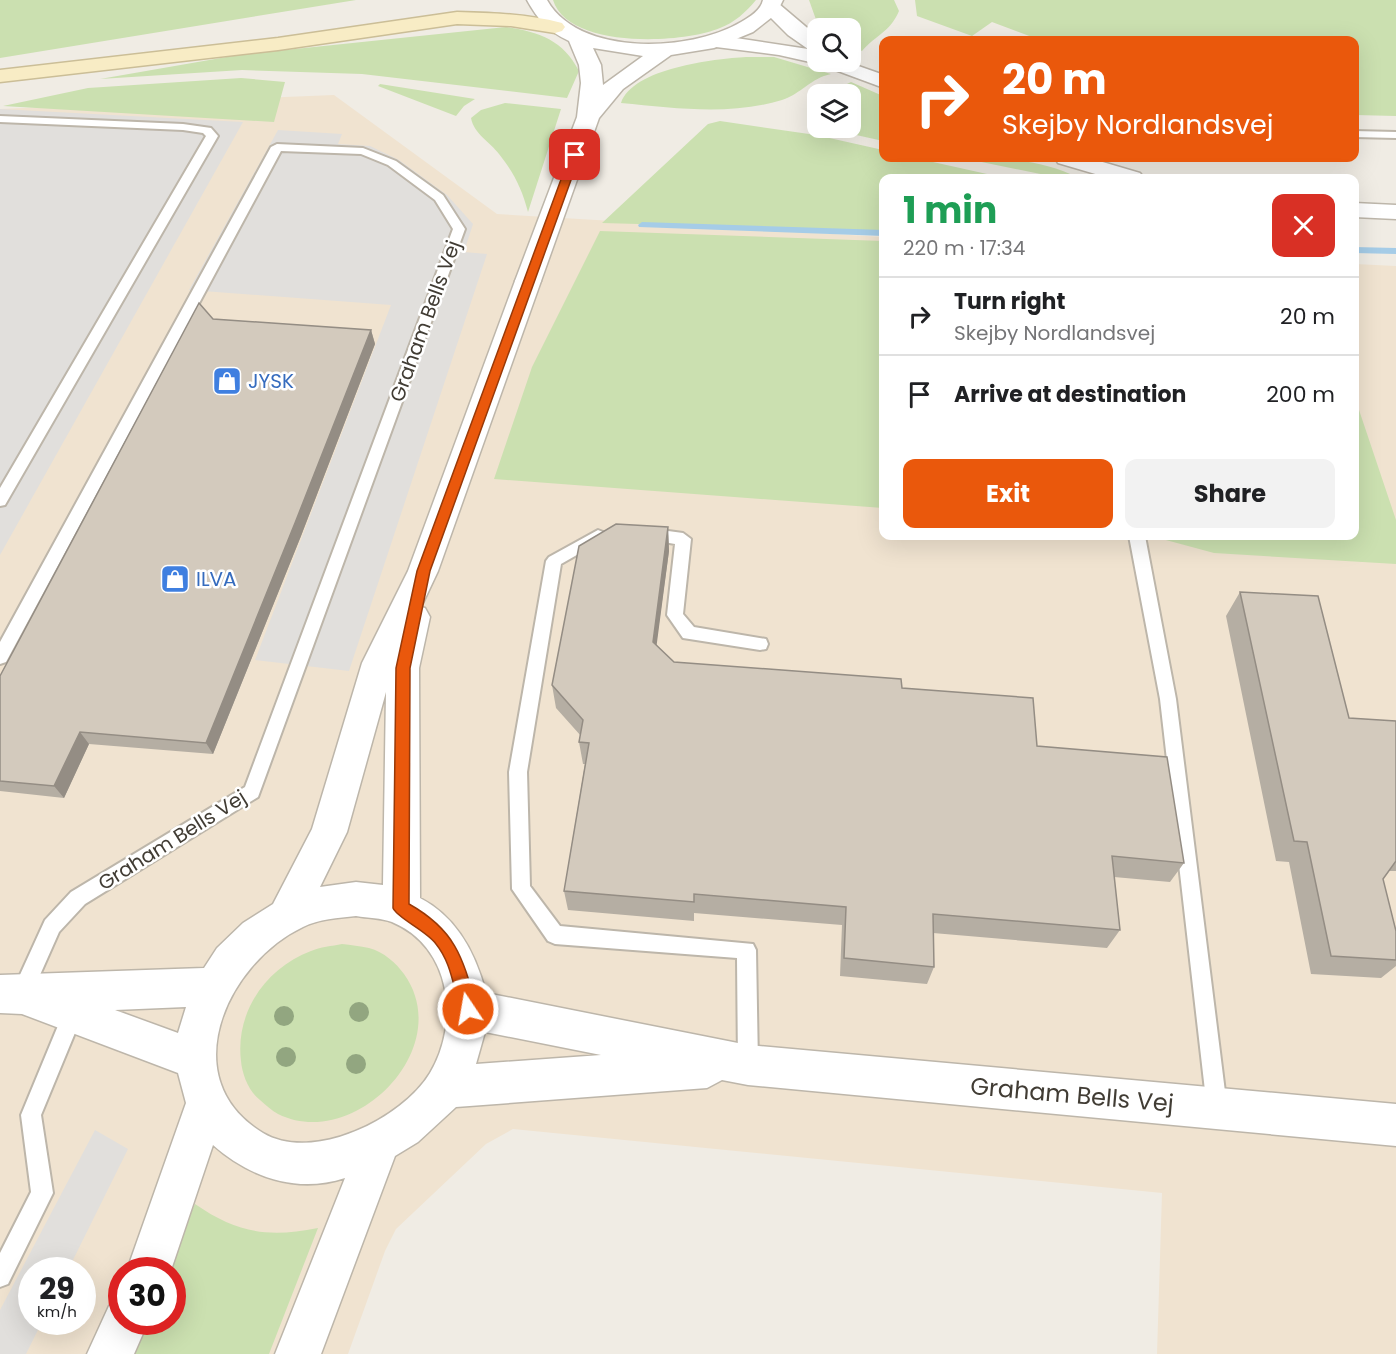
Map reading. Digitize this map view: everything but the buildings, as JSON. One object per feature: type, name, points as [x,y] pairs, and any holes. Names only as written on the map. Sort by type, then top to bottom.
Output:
[{"type":"main road","points":[[400,6],[455,0]]},
{"type":"main road","points":[[0,76],[278,44],[457,18],[511,20],[555,27]]},
{"type":"main road","points":[[11,55],[147,39]]},
{"type":"street","points":[[537,0],[540,11],[555,27],[610,46],[665,50],[716,41],[751,26],[773,4],[795,31],[807,39]]},
{"type":"street","points":[[286,916],[329,832],[378,663],[423,571],[588,117],[592,83],[590,65],[577,36]]},
{"type":"street","points":[[716,41],[778,49],[807,56]]},
{"type":"street","points":[[588,117],[615,84],[665,50]]},
{"type":"street","points":[[861,71],[879,80]]},
{"type":"street","points":[[1079,162],[1119,174]]},
{"type":"street","points":[[1359,210],[1396,212]]},
{"type":"street","points":[[401,908],[403,668],[423,571]]},
{"type":"street","points":[[356,899],[401,908],[422,920],[441,937],[454,958],[468,1009],[462,1046],[445,1087],[404,1128],[379,1144],[329,1162],[302,1163],[278,1160],[254,1152],[235,1140],[218,1123],[206,1104],[198,1082],[195,1059],[199,1022],[212,987],[244,945],[286,916],[333,901],[356,899]]},
{"type":"street","name":"Graham Bells Vej","points":[[10,994],[76,1004],[212,987]]},
{"type":"street","name":"Graham Bells Vej","points":[[76,1004],[195,1059]]},
{"type":"street","name":"Graham Bells Vej","points":[[468,1009],[748,1065],[1396,1125]]},
{"type":"street","name":"Graham Bells Vej","points":[[445,1087],[748,1065]]},
{"type":"street","points":[[153,1257],[206,1104]]},
{"type":"street","points":[[298,1354],[379,1144]]},
{"type":"street","points":[[110,1354],[119,1335]]},
{"type":"lane","points":[[0,119],[183,127],[207,130],[212,136],[0,501]]},
{"type":"lane","points":[[1359,134],[1396,135]]},
{"type":"lane","name":"Graham Bells Vej","points":[[0,657],[277,147],[363,151],[392,163],[439,198],[459,230],[252,792],[78,898],[52,926],[10,994]]},
{"type":"lane","points":[[610,529],[554,561],[518,772],[520,889],[555,934],[746,950],[748,1065]]},
{"type":"lane","points":[[631,532],[682,539],[675,615],[689,633],[760,645]]},
{"type":"lane","points":[[1138,540],[1168,699],[1217,1109]]},
{"type":"lane","points":[[0,1275],[42,1192],[32,1115],[76,1004]]},
{"type":"shaded area","points":[[334,95],[497,214],[879,237],[879,540],[1359,540],[1359,264],[1396,266],[1396,1354],[1157,1354],[1162,1193],[513,1129],[486,1144],[396,1229],[385,1251],[348,1354],[0,1354],[0,109]]},
{"type":"shaded area","points":[[0,109],[243,122],[0,555]]},
{"type":"shaded area","points":[[278,130],[342,134],[338,144],[370,146],[399,160],[447,195],[473,224],[464,252],[487,254],[349,671],[255,660],[391,305],[189,290]]},
{"type":"shaded area","points":[[95,1130],[128,1149],[74,1257],[28,1257]]},
{"type":"shaded area","points":[[18,1276],[18,1335],[36,1335],[26,1354],[0,1354],[0,1310]]},
{"type":"green space","points":[[0,0],[356,0],[0,58]]},
{"type":"green space","points":[[553,0],[756,0],[740,17],[720,28],[680,37],[654,39],[602,35],[580,27],[563,16]]},
{"type":"green space","points":[[809,0],[894,0],[899,11],[887,28],[862,51],[861,18],[815,18]]},
{"type":"green space","points":[[915,0],[1396,0],[1396,116],[1359,115],[1359,36],[1029,36],[992,22],[972,36],[917,16]]},
{"type":"green space","points":[[506,27],[549,39],[573,60],[579,71],[567,98],[362,74],[242,70],[100,79],[238,55]]},
{"type":"green space","points":[[774,57],[807,67],[807,72],[831,74],[807,84],[795,94],[782,100],[742,108],[702,109],[621,103],[629,91],[641,81],[676,68],[715,60]]},
{"type":"green space","points":[[241,78],[285,82],[274,122],[3,106],[88,88]]},
{"type":"green space","points":[[380,84],[475,99],[464,106],[456,116],[378,86]]},
{"type":"green space","points":[[861,86],[879,94],[879,140],[861,136]]},
{"type":"green space","points":[[505,103],[561,109],[528,212],[513,175],[499,154],[475,129],[471,118],[481,110]]},
{"type":"green space","points":[[720,121],[807,134],[807,138],[829,138],[879,149],[879,162],[933,162],[987,174],[879,174],[879,231],[602,223],[708,124]]},
{"type":"green space","points":[[982,162],[1037,163],[1070,174],[1040,174]]},
{"type":"green space","points":[[600,231],[879,241],[879,508],[494,479],[532,367]]},
{"type":"green space","points":[[1359,410],[1396,520],[1396,564],[1214,553],[1166,540],[1359,540]]},
{"type":"green space","points":[[342,944],[380,952],[404,974],[417,1003],[417,1032],[407,1061],[389,1086],[365,1106],[337,1119],[307,1122],[278,1114],[256,1097],[243,1071],[240,1043],[249,1009],[267,980],[280,968],[311,951]]},
{"type":"green space","points":[[195,1204],[225,1221],[254,1231],[284,1233],[318,1228],[269,1354],[127,1354],[136,1335],[186,1335],[186,1257],[171,1257]]},
{"type":"waterway","points":[[642,225],[879,233]]},
{"type":"waterway","points":[[1359,250],[1396,251]]},
{"type":"place","name":"JYSK","points":[[227,381]]},
{"type":"place","name":"ILVA","points":[[175,579]]},
{"type":"route","points":[[468,1009],[463,981],[454,958],[441,937],[422,920],[401,908],[403,668],[423,571],[575,155]]}]
